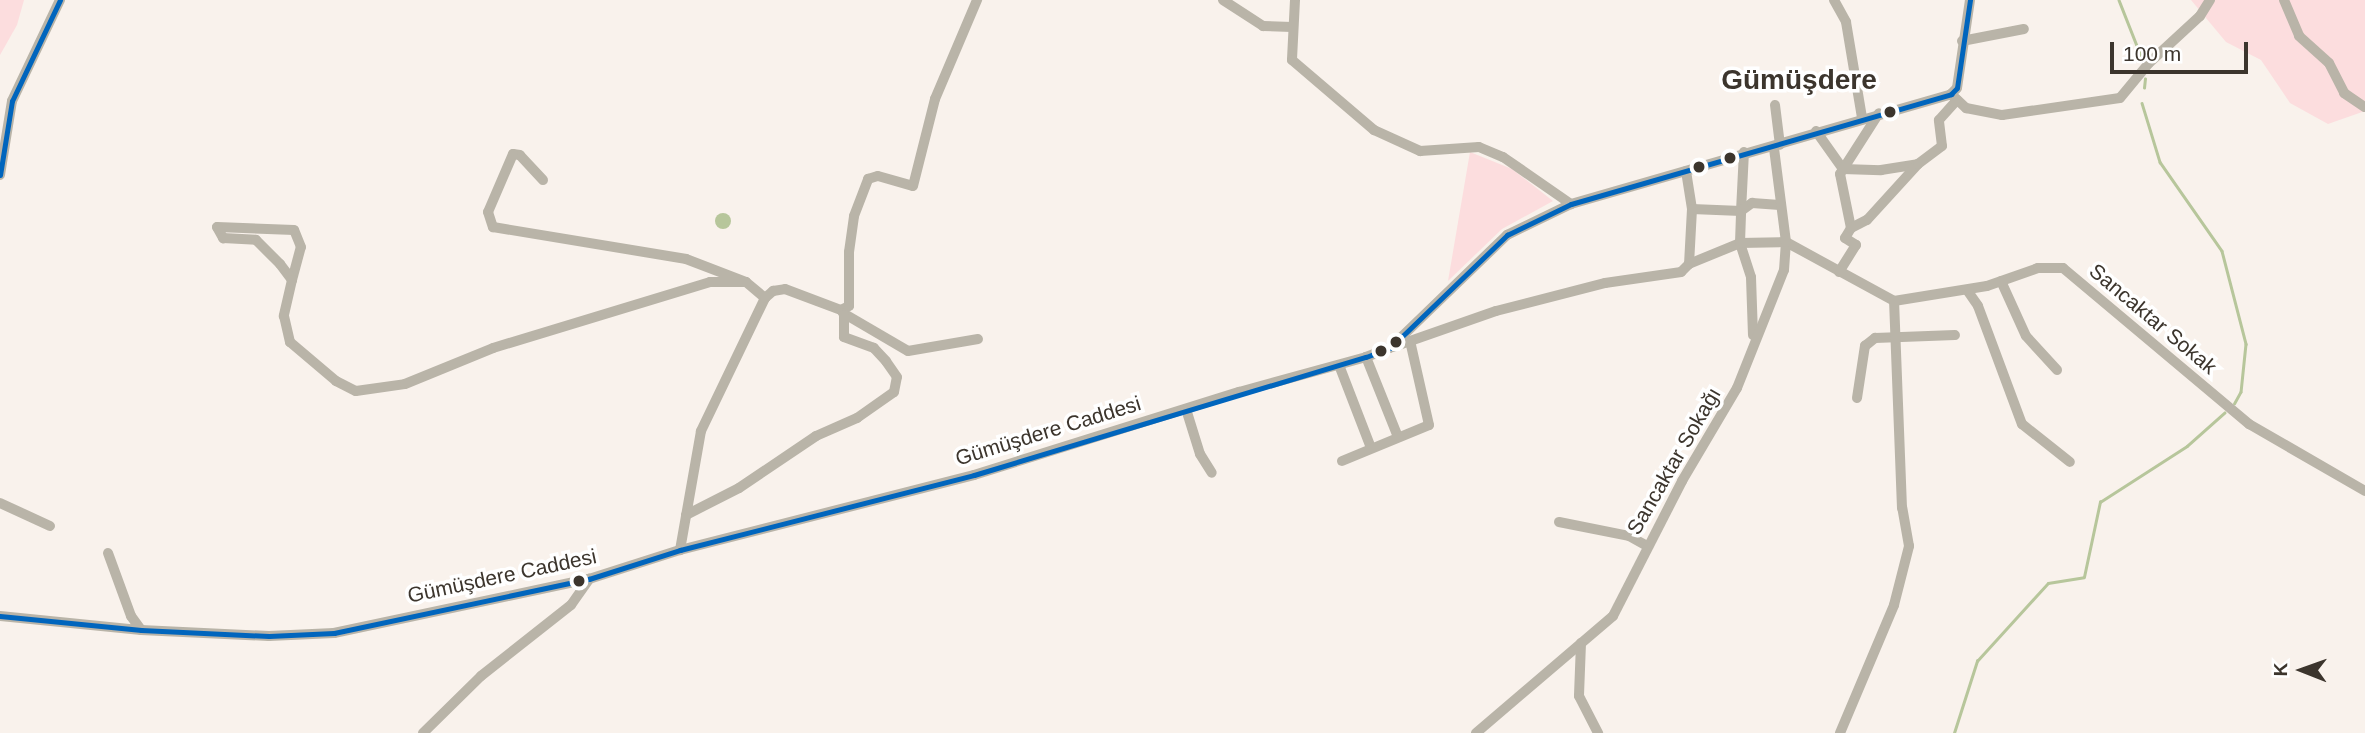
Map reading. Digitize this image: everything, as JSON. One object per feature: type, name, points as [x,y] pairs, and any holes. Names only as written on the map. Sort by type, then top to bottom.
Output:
[{"type":"street","points":[[0,175],[12,100],[60,0]]},
{"type":"street","points":[[686,515],[739,488],[816,436],[857,418],[894,392],[897,377],[886,361],[874,348],[844,337],[843,312],[849,306],[849,252],[854,216],[868,179],[878,176],[913,186],[936,99],[976,0]]},
{"type":"street","points":[[1223,0],[1263,26],[1292,27]]},
{"type":"street","points":[[1295,0],[1292,60],[1300,70],[1374,130],[1420,151],[1479,147],[1503,157],[1570,204]]},
{"type":"street","points":[[1834,0],[1846,22],[1861,118]]},
{"type":"street","points":[[1839,272],[1856,245],[1845,238],[1851,228],[1878,210],[1919,164],[1942,146],[1939,120],[1957,88],[1970,0]]},
{"type":"street","points":[[1954,97],[1982,114],[2002,116],[2120,98],[2149,63],[2200,16],[2210,0]]},
{"type":"street","points":[[2284,0],[2299,36],[2329,63],[2344,93],[2365,107]]},
{"type":"street","points":[[1962,41],[2024,29]]},
{"type":"street","name":"Gümüşdere Caddesi","points":[[0,617],[141,630],[269,636],[334,633],[589,579],[680,550],[974,475],[1186,409],[1366,358],[1390,348],[1507,235],[1570,204],[1745,152],[1777,146],[1861,118],[1954,97]]},
{"type":"street","name":"Sancaktar Sokağı","points":[[1476,733],[1613,615],[1647,546],[1737,388],[1751,344],[1781,283],[1786,242],[1780,205],[1774,105]]},
{"type":"street","points":[[1851,228],[1840,182],[1843,169],[1879,113]]},
{"type":"street","points":[[1816,131],[1843,169]]},
{"type":"street","points":[[1745,152],[1740,243],[1751,277],[1751,344]]},
{"type":"street","points":[[543,180],[520,155],[513,154],[488,212],[493,227],[686,258],[746,282],[765,298]]},
{"type":"street","points":[[1843,169],[1881,170],[1919,164]]},
{"type":"street","points":[[1686,171],[1692,209],[1689,264]]},
{"type":"street","points":[[1692,209],[1741,211],[1752,203],[1780,205]]},
{"type":"street","points":[[292,280],[262,245],[223,238],[217,227],[294,230],[301,247],[284,316],[290,342],[336,381],[356,391],[405,384],[584,318],[710,282],[746,282]]},
{"type":"street","points":[[1390,348],[1496,311],[1574,290],[1681,272],[1689,264],[1740,243],[1786,242],[1894,301],[1902,508],[1909,546],[1897,596],[1840,733]]},
{"type":"street","name":"Sancaktar Sokak","points":[[1894,301],[1967,290],[2038,268],[2063,268],[2249,424],[2365,491]]},
{"type":"street","points":[[2001,281],[2026,336],[2057,370]]},
{"type":"street","points":[[680,550],[701,432],[765,298],[773,291],[785,289],[843,312],[908,351],[978,339]]},
{"type":"street","points":[[1967,290],[1978,306],[2022,424],[2070,462]]},
{"type":"street","points":[[1857,398],[1865,346],[1875,338],[1955,335]]},
{"type":"street","points":[[1342,461],[1429,425],[1410,341]]},
{"type":"street","points":[[1366,358],[1398,437]]},
{"type":"street","points":[[1339,365],[1371,448]]},
{"type":"street","points":[[1186,409],[1200,454],[1212,473]]},
{"type":"street","points":[[0,503],[50,526]]},
{"type":"street","points":[[1559,522],[1629,536],[1647,546]]},
{"type":"street","points":[[108,553],[131,617],[141,630]]},
{"type":"street","points":[[423,733],[481,676],[570,605],[589,579]]},
{"type":"street","points":[[1581,643],[1579,696],[1598,733]]},
{"type":"shaded area","points":[[0,0],[24,0],[17,25],[0,55]]},
{"type":"shaded area","points":[[2191,0],[2365,0],[2365,111],[2328,124],[2290,103],[2261,60],[2226,42]]},
{"type":"shaded area","points":[[1470,152],[1512,169],[1553,201],[1502,229],[1448,281]]},
{"type":"shaded area","points":[[723,213],[731,221],[723,229],[715,221]]},
{"type":"waterway","points":[[2119,0],[2143,61]]},
{"type":"waterway","points":[[2144,88],[2145,79]]},
{"type":"waterway","points":[[2142,103],[2160,162],[2222,251],[2246,344],[2241,392],[2235,403]]},
{"type":"waterway","points":[[1954,733],[1977,661],[2048,583],[2084,577],[2100,502],[2187,446],[2224,413]]},
{"type":"transit line","points":[[0,175],[12,101],[60,0]]},
{"type":"transit line","points":[[0,616],[141,630],[269,636],[334,633],[589,579],[680,550],[974,475],[1366,357],[1390,348],[1507,235],[1571,204],[1951,94],[1957,88],[1970,0]]},
{"type":"district","name":"Gümüşdere","points":[[1799,80]]}]
